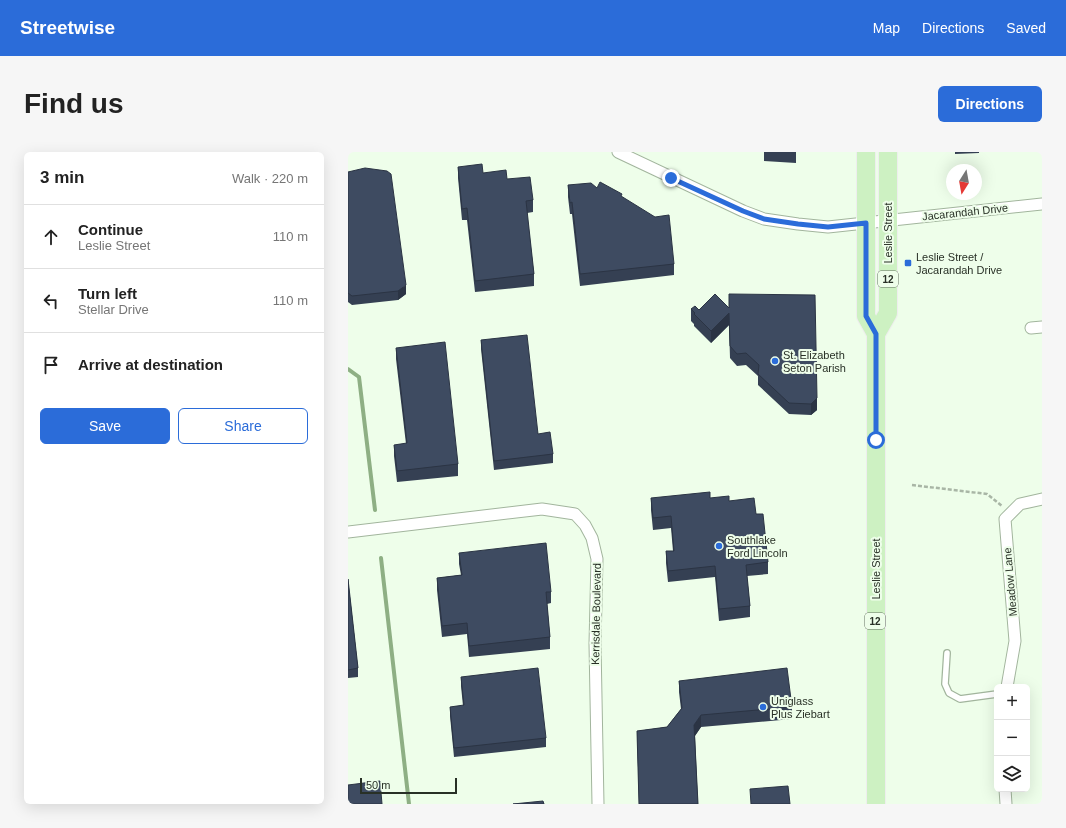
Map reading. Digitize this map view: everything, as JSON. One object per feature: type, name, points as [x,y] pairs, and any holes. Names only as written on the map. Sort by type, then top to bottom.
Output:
[{"type":"main road","name":"Leslie Street","points":[[866,152],[866,316],[876,334],[875,804]]},
{"type":"main road","name":"Leslie Street","points":[[876,334],[888,313],[888,152]]},
{"type":"street","name":"Jacarandah Drive","points":[[618,152],[704,194],[743,211],[764,219],[798,224],[828,227],[1042,204]]},
{"type":"street","points":[[1030,328],[1042,327]]},
{"type":"street","points":[[1011,512],[1020,504],[1042,499]]},
{"type":"street","name":"Kerrisdale Boulevard","points":[[348,532],[542,509],[575,514],[585,525],[592,538],[597,559],[595,651],[598,804]]},
{"type":"street","name":"Meadow Lane","points":[[1008,684],[1015,641],[1005,519],[1011,512]]},
{"type":"street","points":[[1005,792],[1006,804]]},
{"type":"lane","points":[[947,653],[945,684],[949,693],[960,700],[994,694]]},
{"type":"path","points":[[912,484],[987,494],[1011,512]]},
{"type":"building","points":[[482,164],[483,173],[506,170],[507,179],[530,177],[533,200],[526,201],[534,274],[475,281],[467,208],[462,209],[458,167]]},
{"type":"building","points":[[365,168],[387,171],[391,174],[406,285],[398,291],[352,296],[348,293],[348,172]]},
{"type":"building","points":[[600,182],[622,194],[621,196],[655,217],[669,215],[674,264],[580,274],[572,202],[570,203],[568,185],[591,183],[597,188]]},
{"type":"building","name":"St. Elizabeth Seton Parish","points":[[715,294],[729,308],[729,294],[815,295],[817,398],[811,404],[789,403],[758,374],[759,365],[746,353],[737,354],[730,346],[729,313],[711,331],[694,314],[695,313],[691,309],[695,306],[699,310]]},
{"type":"building","points":[[527,335],[538,434],[550,432],[553,454],[494,461],[481,340]]},
{"type":"building","points":[[445,342],[458,464],[397,471],[394,445],[407,443],[396,348]]},
{"type":"building","name":"Southlake Ford Lincoln","points":[[710,492],[710,498],[729,496],[729,501],[754,498],[756,514],[763,514],[768,562],[746,565],[750,606],[719,609],[715,566],[668,571],[666,551],[674,551],[671,516],[653,518],[651,498]]},
{"type":"building","points":[[546,543],[551,592],[546,592],[550,637],[469,646],[467,623],[442,626],[437,578],[462,575],[459,553]]},
{"type":"building","points":[[348,579],[358,668],[348,670]]},
{"type":"building","points":[[538,668],[546,738],[454,748],[450,707],[464,705],[461,677]]},
{"type":"building","points":[[787,668],[792,707],[701,715],[694,725],[698,804],[639,804],[637,731],[667,727],[682,708],[679,681]]},
{"type":"building","points":[[380,781],[382,804],[348,804],[348,785]]},
{"type":"building","points":[[788,786],[790,804],[751,804],[750,789]]},
{"type":"building","points":[[543,801],[544,804],[513,804]]},
{"type":"waterway","points":[[348,369],[359,377],[375,510]]},
{"type":"waterway","points":[[381,558],[409,804]]},
{"type":"place","name":"Leslie Street / Jacarandah Drive","points":[[908,263]]},
{"type":"place","name":"St. Elizabeth Seton Parish","points":[[775,361]]},
{"type":"place","name":"Southlake Ford Lincoln","points":[[719,546]]},
{"type":"place","name":"Uniglass Plus Ziebart","points":[[763,707]]},
{"type":"route","points":[[671,178],[764,219],[828,227],[866,223],[866,316],[876,334],[876,440]]}]
